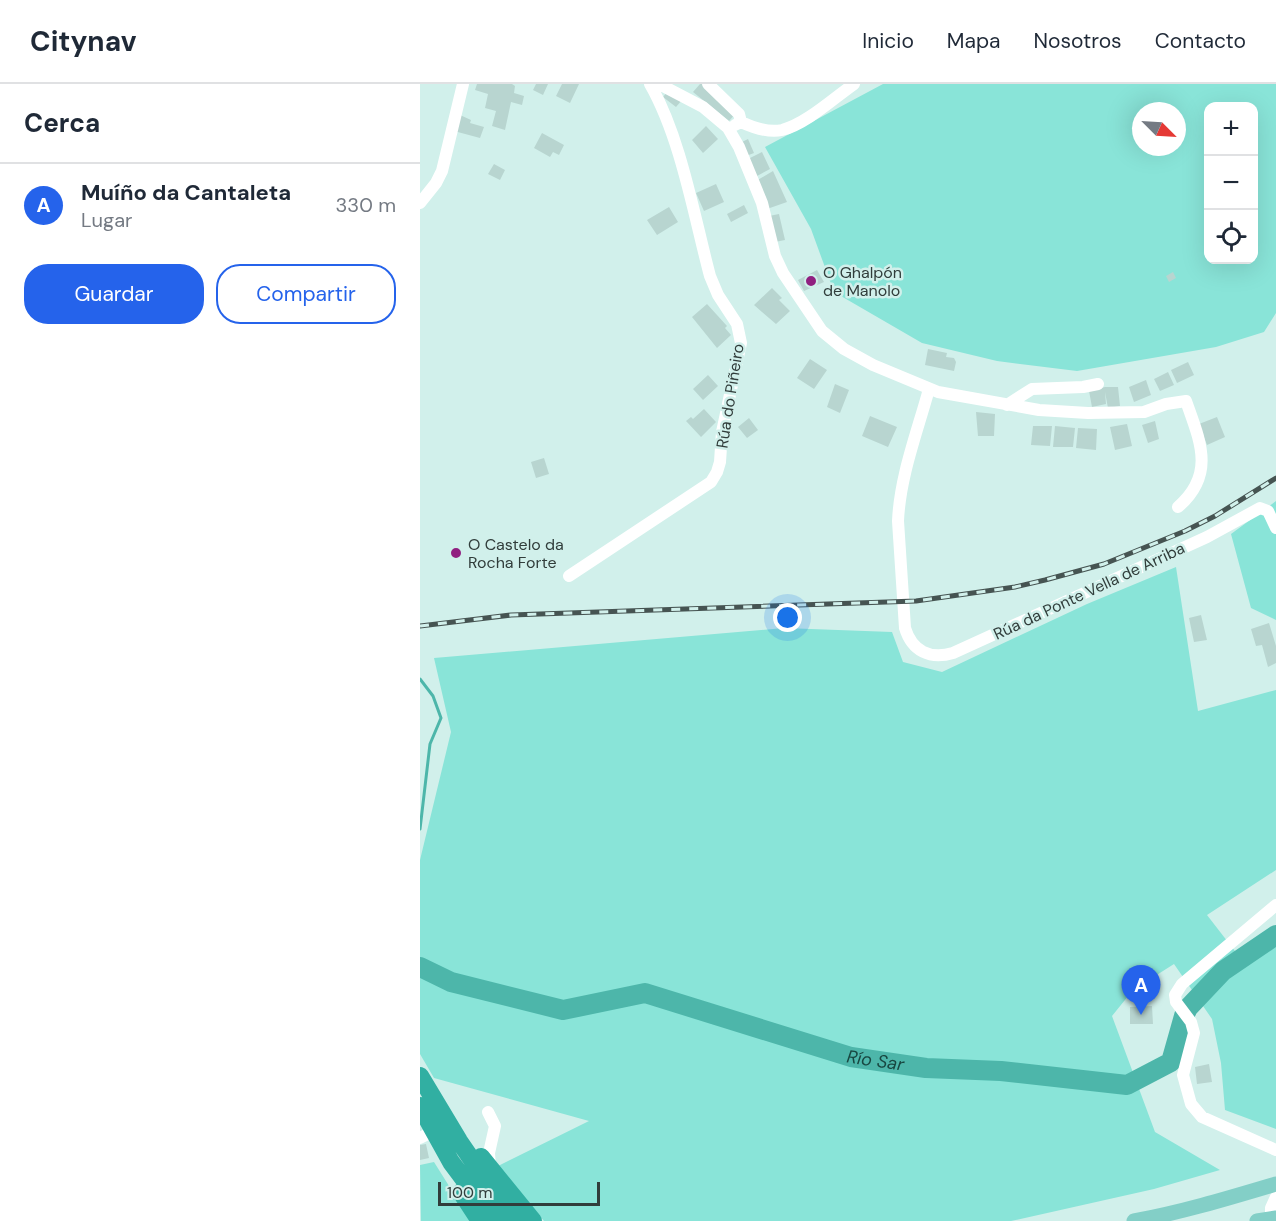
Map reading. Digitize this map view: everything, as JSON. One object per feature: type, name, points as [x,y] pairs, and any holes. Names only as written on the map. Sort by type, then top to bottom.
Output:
[{"type":"highway","points":[[422,1079],[482,1176],[514,1221]]},
{"type":"highway","points":[[420,1106],[427,1135],[451,1162],[495,1221]]},
{"type":"highway","points":[[439,1109],[533,1221]]},
{"type":"highway","points":[[451,1162],[461,1193],[480,1221]]},
{"type":"main road","points":[[1134,1221],[1200,1207],[1276,1184]]},
{"type":"main road","points":[[1257,1221],[1276,1218]]},
{"type":"street","points":[[420,203],[436,183],[442,171],[449,124],[464,84]]},
{"type":"street","name":"Rúa do Piñeiro","points":[[570,576],[711,482],[720,462],[722,432],[741,343],[737,324],[718,295],[710,276],[677,150],[661,103],[650,84]]},
{"type":"street","points":[[659,84],[703,107],[728,128],[739,147],[762,203],[778,264],[816,323],[832,340],[850,353],[929,389],[1007,405],[1039,410],[1088,413],[1144,412],[1166,404],[1185,401],[1200,443],[1202,460],[1199,474],[1188,499],[1178,507]]},
{"type":"street","points":[[708,84],[739,114],[741,122]]},
{"type":"street","points":[[728,128],[741,122],[762,130],[782,130],[805,119],[854,84]]},
{"type":"street","points":[[1007,405],[1032,389],[1083,387],[1098,384]]},
{"type":"street","name":"Rúa da Ponte Vella de Arriba","points":[[929,389],[899,504],[904,622],[908,638],[920,651],[928,655],[943,656],[953,653],[1185,548],[1260,508],[1268,511],[1276,528]]},
{"type":"street","points":[[1276,905],[1182,984],[1175,995],[1176,1002],[1191,1022],[1193,1040],[1183,1075],[1191,1104],[1202,1117],[1276,1150]]},
{"type":"street","points":[[488,1112],[495,1126],[489,1153],[490,1168]]},
{"type":"street","points":[[1271,1221],[1276,1197]]},
{"type":"shaded area","points":[[883,84],[1276,84],[1276,313],[1264,332],[1216,347],[1077,371],[997,361],[922,343],[834,292],[811,229],[765,147]]},
{"type":"shaded area","points":[[1276,501],[1276,620],[1251,608],[1231,534]]},
{"type":"shaded area","points":[[1176,567],[1198,711],[1276,690],[1276,870],[1207,915],[1238,955],[1276,925],[1276,1129],[1225,1110],[1221,1063],[1212,1019],[1174,964],[1133,990],[1112,1016],[1155,1132],[1220,1170],[1154,1189],[1011,1221],[544,1221],[498,1166],[589,1121],[434,1078],[420,1054],[420,860],[451,732],[434,658],[784,628],[892,632],[903,662],[942,672],[1087,604]]},
{"type":"shaded area","points":[[434,1162],[471,1221],[421,1221],[420,1165]]},
{"type":"building","points":[[477,84],[512,84],[515,86],[514,93],[524,96],[522,105],[511,102],[505,130],[492,126],[496,111],[485,108],[488,94],[475,90]]},
{"type":"building","points":[[536,84],[548,84],[543,95],[533,90]]},
{"type":"building","points":[[562,84],[579,84],[570,103],[556,96]]},
{"type":"building","points":[[700,84],[705,84],[736,113],[729,121],[693,92]]},
{"type":"building","points":[[668,91],[682,100],[676,107],[663,97]]},
{"type":"building","points":[[460,115],[471,120],[470,123],[484,127],[480,138],[454,131]]},
{"type":"building","points":[[706,126],[718,139],[703,153],[692,140]]},
{"type":"building","points":[[542,133],[564,145],[559,155],[553,152],[550,157],[534,148]]},
{"type":"building","points":[[748,139],[754,153],[746,156],[742,142]]},
{"type":"building","points":[[762,152],[770,169],[757,176],[748,159]]},
{"type":"building","points":[[494,164],[505,170],[500,180],[488,174]]},
{"type":"building","points":[[773,171],[787,202],[767,209],[756,181]]},
{"type":"building","points":[[716,184],[724,202],[704,211],[696,193]]},
{"type":"building","points":[[744,205],[748,213],[731,222],[727,214]]},
{"type":"building","points":[[669,207],[678,222],[657,235],[647,220]]},
{"type":"building","points":[[779,214],[785,240],[775,242],[769,216]]},
{"type":"building","name":"O Ghalpón de Manolo","points":[[817,270],[824,282],[804,291],[798,280]]},
{"type":"building","points":[[1173,272],[1176,278],[1169,282],[1166,276]]},
{"type":"building","points":[[772,288],[782,298],[779,300],[790,311],[776,324],[754,305]]},
{"type":"building","points":[[707,304],[727,326],[725,328],[731,335],[717,348],[692,317]]},
{"type":"building","points":[[928,349],[947,353],[946,357],[954,358],[956,362],[954,371],[925,365]]},
{"type":"building","points":[[810,359],[827,370],[814,389],[797,378]]},
{"type":"building","points":[[1188,362],[1194,375],[1177,383],[1171,370]]},
{"type":"building","points":[[1168,372],[1174,385],[1160,391],[1154,379]]},
{"type":"building","points":[[708,375],[718,386],[703,400],[693,389]]},
{"type":"building","points":[[1146,380],[1151,395],[1134,402],[1129,387]]},
{"type":"building","points":[[835,384],[849,390],[840,413],[827,407]]},
{"type":"building","points":[[1118,387],[1120,406],[1108,408],[1105,392],[1106,404],[1092,407],[1089,391]]},
{"type":"building","points":[[704,409],[716,422],[701,437],[686,421],[691,417],[693,419]]},
{"type":"building","points":[[976,412],[995,414],[994,436],[978,436]]},
{"type":"building","points":[[870,416],[897,427],[888,447],[862,436]]},
{"type":"building","points":[[1217,417],[1225,437],[1207,445],[1199,424]]},
{"type":"building","points":[[749,418],[758,430],[747,438],[738,427]]},
{"type":"building","points":[[1155,421],[1159,439],[1148,443],[1142,425]]},
{"type":"building","points":[[1127,424],[1132,446],[1115,450],[1110,427]]},
{"type":"building","points":[[1033,426],[1052,426],[1050,446],[1031,445]]},
{"type":"building","points":[[1055,426],[1075,428],[1073,447],[1053,447]]},
{"type":"building","points":[[1078,428],[1097,429],[1096,450],[1076,448]]},
{"type":"building","points":[[544,458],[549,474],[536,478],[531,462]]},
{"type":"building","points":[[1201,615],[1207,640],[1194,642],[1189,618]]},
{"type":"building","points":[[1269,623],[1276,646],[1276,663],[1268,667],[1262,645],[1256,646],[1251,629]]},
{"type":"building","points":[[1152,1006],[1153,1024],[1130,1024],[1130,1007]]},
{"type":"building","points":[[1209,1064],[1212,1082],[1197,1084],[1195,1067]]},
{"type":"building","points":[[426,1144],[429,1158],[420,1160],[420,1145]]},
{"type":"waterway","points":[[420,679],[433,696],[441,718],[430,744],[420,829]]},
{"type":"waterway","name":"Río Sar","points":[[420,967],[451,982],[563,1010],[645,993],[851,1057],[926,1068],[1001,1071],[1127,1085],[1171,1062],[1188,1008],[1223,971],[1276,935]]},
{"type":"railway","points":[[420,626],[511,615],[916,601],[1015,587],[1104,564],[1185,531],[1215,516],[1276,478]]},
{"type":"place","name":"O Ghalpón de Manolo","points":[[811,281]]},
{"type":"place","name":"O Castelo da Rocha Forte","points":[[456,553]]},
{"type":"place","name":"Muíño da Cantaleta","points":[[1141,1015]]}]
